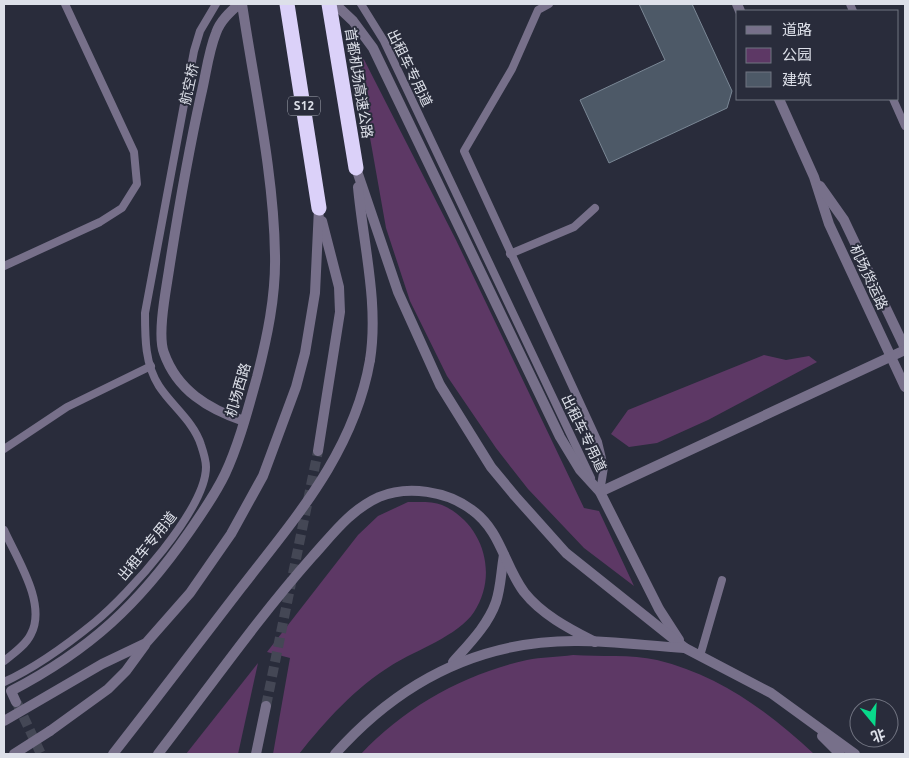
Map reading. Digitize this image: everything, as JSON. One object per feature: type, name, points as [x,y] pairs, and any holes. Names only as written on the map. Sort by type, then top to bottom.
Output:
[{"type":"highway","name":"S12","points":[[287,4],[319,208]]},
{"type":"highway","name":"首都机场高速公路","points":[[329,4],[356,168]]},
{"type":"street","name":"航空桥","points":[[241,4],[228,14],[216,31],[209,53],[183,178],[165,295],[163,351],[173,374],[184,388],[214,409],[244,421]]},
{"type":"street","name":"机场西路","points":[[7,692],[46,673],[76,652],[114,620],[142,592],[180,545],[214,495],[226,473],[244,421],[266,338],[272,298],[275,256],[269,176],[241,4]]},
{"type":"street","points":[[335,4],[353,21],[373,48],[560,437],[580,470],[600,492],[659,609],[685,648]]},
{"type":"street","name":"机场货运路","points":[[779,100],[814,177],[828,224],[905,387]]},
{"type":"street","points":[[113,754],[323,479],[351,427],[363,393],[372,341],[372,312],[356,168]]},
{"type":"street","points":[[356,168],[412,329],[440,385],[491,468],[566,553],[685,648],[771,693],[855,754]]},
{"type":"street","name":"机场货运路","points":[[814,177],[844,220],[905,349]]},
{"type":"street","points":[[318,451],[340,312],[338,287],[319,208]]},
{"type":"street","points":[[14,754],[50,731],[108,689],[126,671],[190,593],[232,534],[273,451],[296,387],[305,353],[315,293],[319,208]]},
{"type":"street","points":[[600,492],[905,349]]},
{"type":"street","points":[[158,754],[286,586],[353,514],[377,498],[398,492],[433,493],[463,504],[491,528],[498,538],[504,556],[523,590],[540,608],[595,642]]},
{"type":"street","points":[[452,664],[475,636],[491,612],[496,601],[504,556]]},
{"type":"street","points":[[4,721],[102,664],[143,645],[153,637]]},
{"type":"street","points":[[335,754],[390,703],[418,683],[452,664],[523,645],[560,641],[685,648]]},
{"type":"street","points":[[7,692],[16,702]]},
{"type":"street","points":[[256,754],[266,706]]},
{"type":"street","points":[[802,716],[840,754]]},
{"type":"lane","points":[[4,266],[100,222],[122,208],[137,184],[134,152],[65,4]]},
{"type":"lane","name":"出租车专用道","points":[[4,682],[41,661],[97,621],[127,591],[174,536],[202,488],[206,467],[196,433],[159,386],[144,346],[145,314],[194,50],[200,31],[216,4]]},
{"type":"lane","name":"出租车专用道","points":[[361,4],[384,41],[583,463],[600,492]]},
{"type":"lane","name":"出租车专用道","points":[[549,4],[538,10],[512,69],[464,151],[598,442],[604,467],[600,492]]},
{"type":"lane","points":[[893,100],[905,126]]},
{"type":"lane","points":[[510,254],[574,227],[595,208]]},
{"type":"lane","points":[[4,448],[67,407],[151,366]]},
{"type":"lane","points":[[4,530],[34,597],[37,620],[31,636],[4,661]]},
{"type":"lane","points":[[700,656],[722,580]]},
{"type":"green space","points":[[352,36],[456,240],[584,508],[599,511],[634,586],[584,548],[528,489],[496,448],[447,376],[410,301],[386,228]]},
{"type":"green space","points":[[764,355],[786,360],[809,356],[817,362],[708,420],[657,443],[629,447],[611,434],[628,410]]},
{"type":"green space","points":[[408,502],[430,502],[442,505],[456,513],[468,524],[477,537],[483,551],[486,566],[485,582],[474,612],[458,628],[392,665],[353,694],[299,754],[273,754],[290,658],[267,652],[358,535],[378,516]]},
{"type":"green space","points":[[573,655],[647,658],[701,675],[722,685],[761,710],[814,754],[361,754],[378,737],[416,707],[458,684],[504,666],[527,660]]},
{"type":"green space","points":[[258,663],[238,754],[186,754]]},
{"type":"building","points":[[639,4],[692,4],[732,91],[727,108],[609,163],[580,100],[665,60]]},
{"type":"tunnel","points":[[266,706],[318,451]]},
{"type":"tunnel","points":[[17,703],[41,754]]}]
